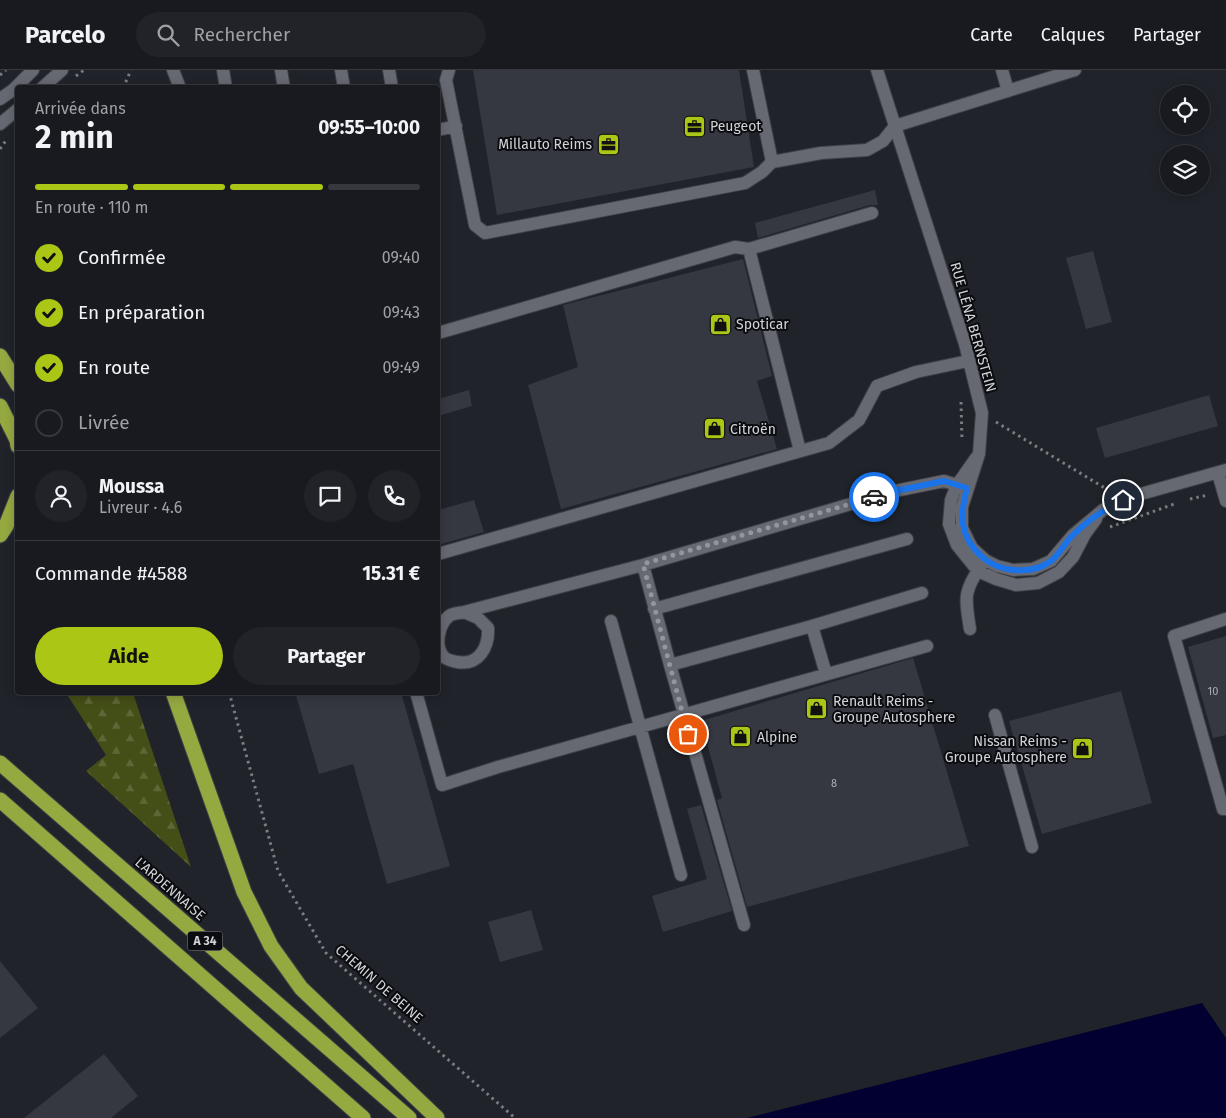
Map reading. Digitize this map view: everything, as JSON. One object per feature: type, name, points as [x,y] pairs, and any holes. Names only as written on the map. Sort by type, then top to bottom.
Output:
[{"type":"highway","points":[[0,356],[15,380]]},
{"type":"highway","points":[[0,406],[15,436]]},
{"type":"highway","points":[[0,535],[6,526],[15,504]]},
{"type":"highway","points":[[174,695],[244,892],[272,946],[301,988],[437,1118]]},
{"type":"highway","name":"L'ARDENNAISE","points":[[0,763],[409,1118]]},
{"type":"highway","name":"A 34","points":[[0,800],[363,1118]]},
{"type":"street","points":[[18,85],[33,70]]},
{"type":"street","points":[[45,85],[62,70]]},
{"type":"street","points":[[173,70],[179,85]]},
{"type":"street","points":[[223,70],[226,85]]},
{"type":"street","points":[[281,70],[284,85]]},
{"type":"street","points":[[341,70],[344,85]]},
{"type":"street","points":[[389,70],[392,85]]},
{"type":"street","points":[[449,70],[446,80],[475,226],[485,233],[745,183],[762,172],[772,162],[822,152],[867,150],[883,141],[895,126],[1066,71]]},
{"type":"street","points":[[753,70],[772,162]]},
{"type":"street","name":"RUE LÉNA BERNSTEIN","points":[[877,70],[965,344],[982,413],[979,454],[962,487],[962,528],[982,565],[1014,570],[1033,569],[1051,561],[1073,535],[1103,510],[1123,500],[1222,471]]},
{"type":"street","points":[[1002,70],[1008,91]]},
{"type":"street","points":[[0,99],[15,88]]},
{"type":"street","points":[[0,124],[15,112]]},
{"type":"street","points":[[440,130],[456,126]]},
{"type":"street","points":[[440,332],[735,247],[750,249],[872,213]]},
{"type":"street","points":[[750,249],[800,451]]},
{"type":"street","points":[[440,553],[828,443],[859,420],[877,386],[916,372],[968,361]]},
{"type":"street","points":[[1222,471],[1226,501]]},
{"type":"street","points":[[440,629],[450,616],[643,564],[895,491],[944,481],[962,487]]},
{"type":"street","points":[[654,609],[908,539]]},
{"type":"street","points":[[643,564],[683,714],[744,925]]},
{"type":"street","points":[[970,630],[966,599],[971,580],[982,565]]},
{"type":"street","points":[[670,665],[812,626],[922,593]]},
{"type":"street","points":[[440,649],[443,656],[451,661],[466,664],[482,655],[489,639],[488,628],[478,618],[464,612]]},
{"type":"street","points":[[1226,619],[1174,636],[1223,809],[1226,809]]},
{"type":"street","points":[[611,621],[680,875]]},
{"type":"street","points":[[812,626],[826,674]]},
{"type":"street","points":[[417,695],[442,785],[498,767],[927,646]]},
{"type":"street","points":[[995,715],[1032,848]]},
{"type":"path","points":[[0,75],[6,70]]},
{"type":"path","points":[[124,85],[131,70]]},
{"type":"path","points":[[982,413],[1123,500]]},
{"type":"path","name":"CHEMIN DE BEINE","points":[[230,695],[278,871],[326,953],[515,1118]]},
{"type":"green space","points":[[67,695],[134,695],[191,867],[86,771],[106,755]]},
{"type":"shaded area","points":[[1202,1003],[1226,1038],[1226,1118],[747,1118]]},
{"type":"building","points":[[473,70],[739,70],[754,167],[497,215]]},
{"type":"building","points":[[875,190],[878,205],[870,205],[758,238],[755,223]]},
{"type":"building","points":[[1093,251],[1112,322],[1086,329],[1066,258]]},
{"type":"building","points":[[743,259],[772,376],[757,381],[777,449],[561,509],[528,385],[578,367],[563,305]]},
{"type":"building","points":[[469,390],[472,406],[440,415],[440,398]]},
{"type":"building","points":[[1209,395],[1218,426],[1105,458],[1096,428]]},
{"type":"building","points":[[474,500],[484,532],[440,544],[440,509]]},
{"type":"building","points":[[1226,636],[1226,735],[1213,738],[1188,647]]},
{"type":"building","points":[[913,658],[969,846],[747,907],[717,800],[722,798],[701,721]]},
{"type":"building","points":[[1121,691],[1152,803],[1042,834],[1009,721]]},
{"type":"building","points":[[296,695],[402,695],[450,866],[387,884],[353,764],[319,774]]},
{"type":"building","points":[[701,805],[732,911],[663,932],[652,896],[707,879],[687,809]]},
{"type":"building","points":[[531,910],[543,950],[500,962],[488,922]]},
{"type":"building","points":[[0,961],[38,1008],[0,1038]]},
{"type":"building","points":[[104,1054],[138,1096],[111,1118],[24,1118]]},
{"type":"way so far","points":[[688,734],[643,564],[874,497]]},
{"type":"place","name":"Peugeot","points":[[694,126]]},
{"type":"place","name":"Millauto Reims","points":[[608,144]]},
{"type":"place","name":"Spoticar","points":[[720,324]]},
{"type":"place","name":"Citroën","points":[[714,429]]},
{"type":"place","name":"Renault Reims - Groupe Autosphere","points":[[817,709]]},
{"type":"place","name":"Alpine","points":[[741,737]]},
{"type":"place","name":"Nissan Reims - Groupe Autosphere","points":[[1083,749]]},
{"type":"route","points":[[874,497],[944,481],[967,488],[962,507],[962,528],[972,548],[985,560],[997,566],[1014,570],[1033,569],[1051,561],[1073,535],[1103,510],[1123,500]]}]
